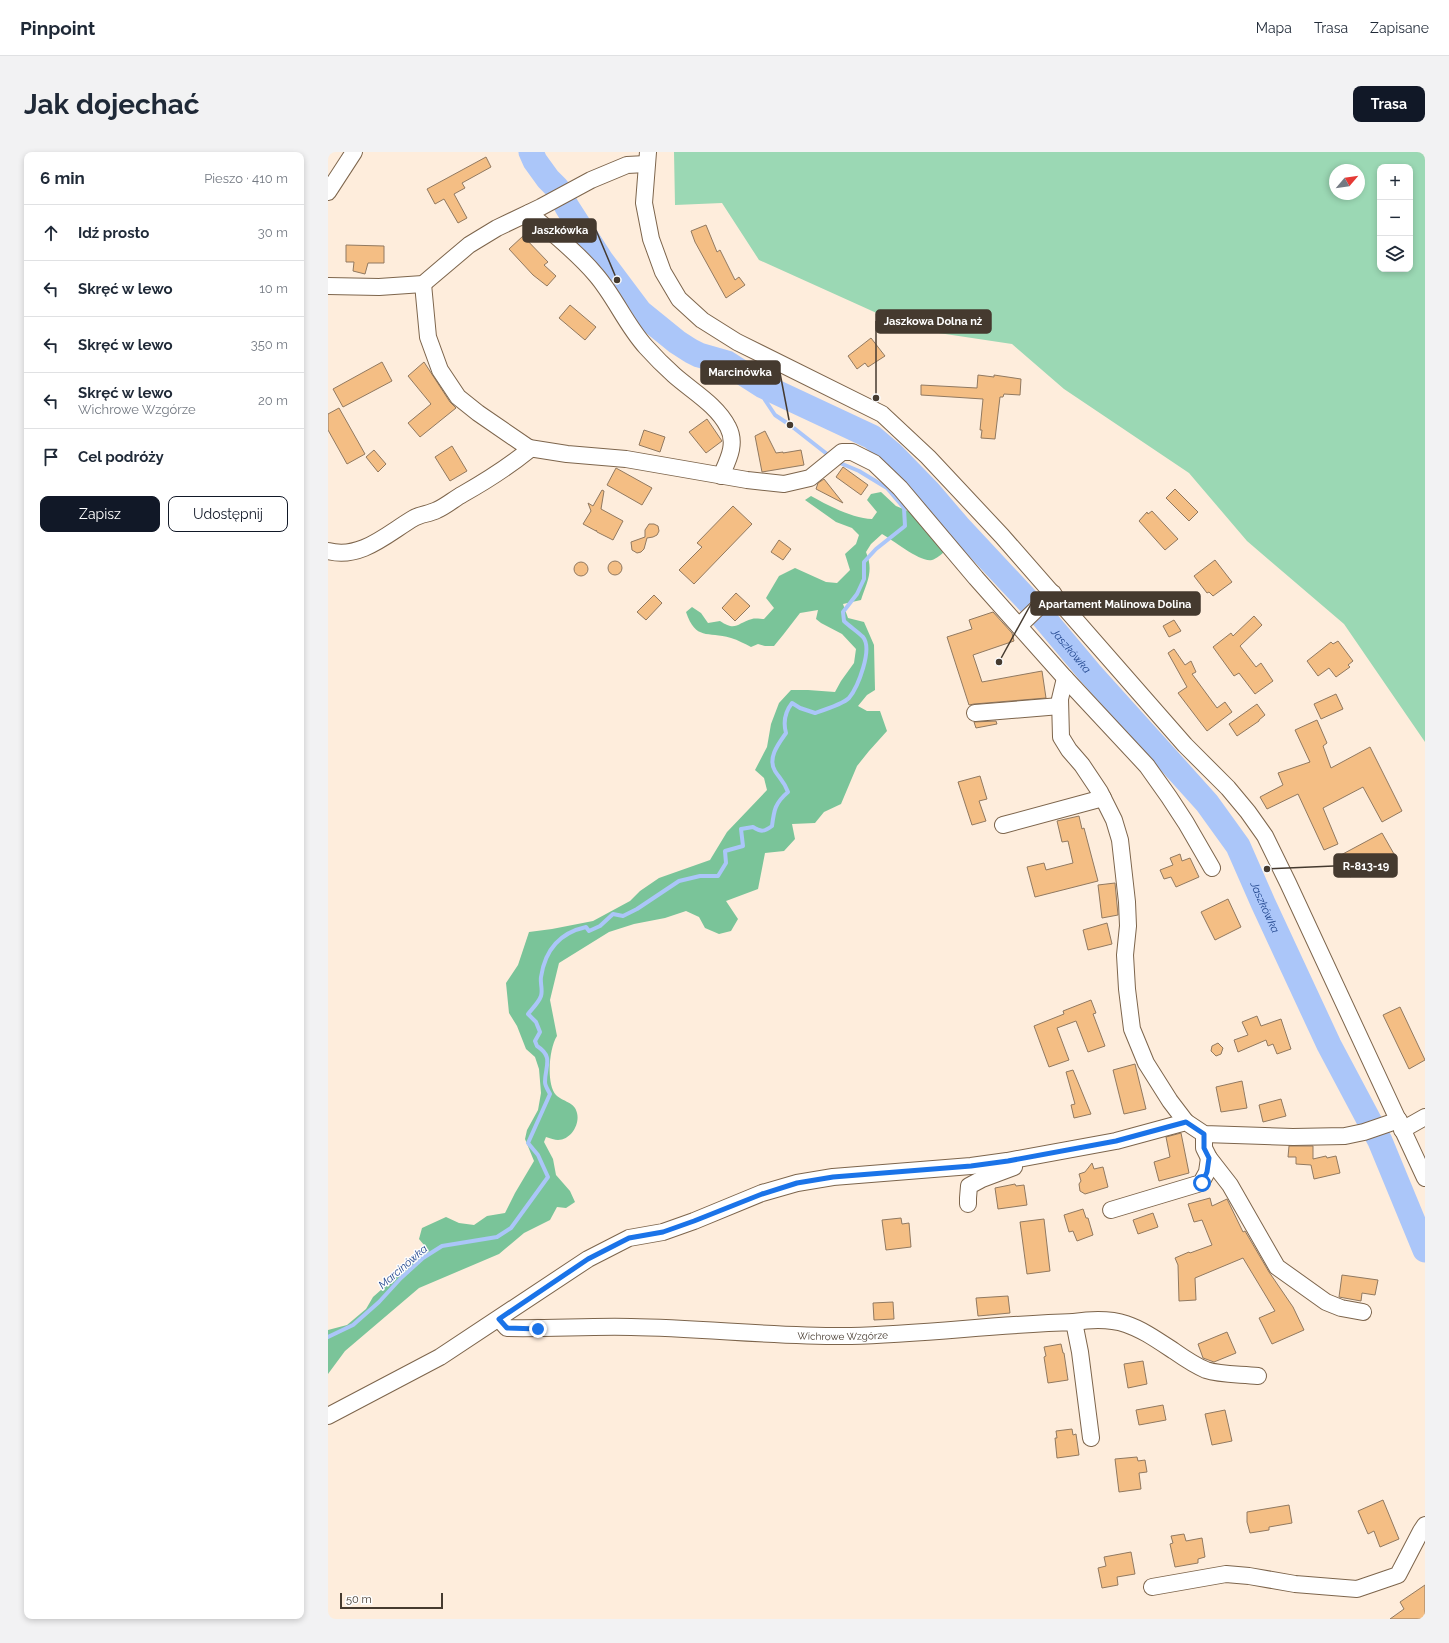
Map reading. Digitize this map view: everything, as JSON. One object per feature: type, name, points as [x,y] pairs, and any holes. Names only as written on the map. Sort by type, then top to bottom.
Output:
[{"type":"street","points":[[328,192],[354,152]]},
{"type":"street","points":[[328,286],[385,287],[423,284],[469,245],[497,228],[535,210],[591,180],[647,158],[644,203],[651,239],[663,272],[679,299],[702,320],[737,342],[882,414],[928,457],[1002,536],[1049,597],[1185,745],[1228,788],[1248,812],[1265,836],[1288,883],[1425,1178]]},
{"type":"street","points":[[535,210],[565,244],[596,275],[632,330],[646,346],[674,375],[721,416],[729,428],[733,446],[721,476]]},
{"type":"street","points":[[423,284],[428,337],[440,370],[458,397],[529,448],[567,454],[648,462],[721,476],[784,484],[810,478],[842,452],[852,452],[874,463],[900,488],[976,578],[1024,621],[1064,678],[1146,766],[1182,816],[1212,868]]},
{"type":"street","points":[[328,552],[350,552],[366,548],[382,540],[415,518],[436,510],[486,481],[508,467],[529,450],[529,448]]},
{"type":"street","points":[[1024,621],[1049,597]]},
{"type":"street","points":[[1064,678],[1060,699],[1061,737],[1069,750],[1082,765],[1103,798],[1114,820],[1120,840],[1128,902],[1126,955],[1127,989],[1132,1029],[1146,1063],[1170,1101],[1186,1122],[1204,1134],[1294,1137],[1345,1136],[1382,1126],[1400,1125],[1425,1116]]},
{"type":"street","points":[[975,713],[1060,706]]},
{"type":"street","points":[[1003,825],[1103,798]]},
{"type":"street","points":[[328,1416],[440,1357],[588,1259],[629,1238],[669,1230],[762,1194],[797,1183],[846,1175],[971,1166],[1116,1141],[1186,1122]]},
{"type":"street","points":[[1204,1134],[1204,1148],[1209,1158],[1230,1185],[1277,1267],[1326,1302],[1341,1308],[1363,1312]]},
{"type":"street","points":[[968,1204],[970,1186],[982,1179],[1021,1165],[1041,1155]]},
{"type":"street","points":[[1110,1210],[1202,1183],[1207,1172],[1209,1158]]},
{"type":"street","name":"Wichrowe Wzgórze","points":[[499,1319],[507,1328],[631,1327],[786,1336],[853,1336],[1074,1322],[1092,1319],[1124,1323],[1152,1337],[1206,1370],[1258,1376]]},
{"type":"street","points":[[1074,1322],[1080,1352],[1091,1438]]},
{"type":"street","points":[[1152,1587],[1226,1574],[1249,1576],[1295,1584],[1357,1589],[1398,1575],[1425,1525]]},
{"type":"green space","points":[[674,152],[1425,152],[1425,742],[1344,624],[1247,541],[1189,473],[1064,389],[1012,344],[912,329],[759,260],[722,203],[675,205]]},
{"type":"green space","points":[[881,492],[896,506],[915,514],[945,551],[935,559],[927,560],[914,555],[882,534],[871,544],[866,552],[870,571],[861,600],[843,604],[848,618],[864,622],[874,645],[875,690],[867,695],[858,706],[867,711],[880,711],[887,731],[857,766],[841,804],[824,812],[815,823],[792,824],[795,839],[784,851],[765,853],[758,889],[726,901],[738,919],[731,931],[719,934],[705,928],[699,917],[686,911],[665,918],[634,924],[609,932],[559,963],[550,1000],[557,1036],[552,1049],[550,1075],[553,1090],[556,1095],[571,1104],[576,1109],[578,1117],[574,1131],[567,1137],[558,1140],[546,1137],[544,1142],[553,1159],[556,1175],[570,1191],[575,1202],[566,1208],[557,1207],[550,1220],[524,1233],[499,1254],[419,1288],[345,1351],[328,1374],[328,1330],[347,1325],[366,1309],[373,1297],[416,1259],[424,1245],[419,1239],[422,1228],[446,1217],[459,1223],[474,1225],[487,1216],[505,1213],[534,1161],[525,1139],[527,1130],[538,1110],[541,1093],[539,1069],[535,1057],[526,1049],[517,1026],[509,1013],[506,983],[518,965],[529,932],[593,921],[630,901],[640,891],[659,878],[710,860],[727,832],[767,790],[764,778],[755,770],[767,747],[771,724],[779,703],[791,690],[835,692],[854,663],[856,649],[842,634],[816,619],[818,610],[800,613],[774,646],[758,644],[751,647],[731,638],[698,631],[690,621],[686,612],[692,607],[701,613],[708,623],[720,621],[730,626],[736,626],[752,619],[764,619],[774,608],[766,598],[779,576],[795,568],[826,582],[837,583],[850,570],[845,554],[856,544],[859,535],[852,528],[836,522],[805,500],[811,496],[849,514],[857,517],[872,519],[877,512],[867,500],[871,494]]},
{"type":"building","points":[[486,157],[491,167],[462,183],[465,188],[454,194],[467,218],[458,223],[444,199],[435,204],[427,189]]},
{"type":"building","points":[[706,225],[717,252],[720,250],[735,280],[739,277],[745,285],[726,298],[695,242],[691,231]]},
{"type":"building","points":[[523,236],[548,262],[544,265],[556,276],[547,286],[533,275],[509,249]]},
{"type":"building","points":[[346,245],[384,246],[384,263],[368,263],[365,274],[353,271],[354,262],[346,262]]},
{"type":"building","points":[[570,305],[596,327],[585,340],[559,318]]},
{"type":"building","points":[[871,338],[885,356],[868,367],[865,363],[857,369],[848,356]]},
{"type":"building","points":[[382,362],[392,381],[343,407],[333,389]]},
{"type":"building","points":[[424,362],[450,402],[456,408],[420,437],[408,423],[431,404],[408,376]]},
{"type":"building","points":[[978,375],[994,377],[994,375],[1021,379],[1020,395],[1004,394],[1003,397],[1000,397],[995,439],[981,438],[982,430],[980,430],[983,399],[921,395],[921,385],[977,388]]},
{"type":"building","points":[[339,408],[365,454],[347,464],[328,430],[328,414]]},
{"type":"building","points":[[707,419],[722,441],[706,453],[689,432]]},
{"type":"building","points":[[644,430],[665,437],[660,452],[639,445]]},
{"type":"building","points":[[765,431],[776,453],[801,450],[804,465],[762,472],[755,436]]},
{"type":"building","points":[[452,446],[467,471],[450,481],[435,457]]},
{"type":"building","points":[[374,450],[386,464],[378,472],[366,457]]},
{"type":"building","points":[[843,467],[868,485],[861,495],[836,477]]},
{"type":"building","points":[[616,468],[652,488],[642,505],[607,485]]},
{"type":"building","points":[[824,479],[843,503],[816,489],[818,483]]},
{"type":"building","points":[[1175,489],[1198,512],[1189,521],[1166,498]]},
{"type":"building","points":[[602,490],[604,491],[601,509],[623,521],[613,540],[583,524],[591,511],[588,503],[593,506]]},
{"type":"building","points":[[733,506],[752,524],[694,584],[679,570],[702,547],[697,543]]},
{"type":"building","points":[[1152,511],[1178,539],[1165,550],[1139,521],[1147,512],[1148,514]]},
{"type":"building","points":[[649,524],[658,526],[659,531],[657,535],[647,538],[644,549],[637,553],[632,550],[631,542],[645,537],[645,530]]},
{"type":"building","points":[[779,540],[791,549],[783,560],[771,552]]},
{"type":"building","points":[[1215,560],[1232,582],[1213,596],[1209,592],[1207,593],[1194,576]]},
{"type":"building","points":[[615,561],[620,563],[622,568],[620,573],[615,575],[610,573],[608,568],[610,563]]},
{"type":"building","points":[[581,562],[586,564],[588,569],[586,574],[581,576],[576,574],[574,569],[576,564]]},
{"type":"building","points":[[736,593],[750,606],[735,621],[722,608]]},
{"type":"building","points":[[654,595],[662,603],[646,620],[637,612]]},
{"type":"building","points":[[993,612],[1012,633],[1014,641],[973,655],[982,682],[1042,671],[1046,698],[969,705],[947,637],[972,629],[969,620]]},
{"type":"building","points":[[1254,616],[1262,625],[1240,646],[1256,667],[1261,663],[1273,681],[1255,694],[1239,673],[1234,676],[1213,647],[1231,633],[1233,636]]},
{"type":"building","points":[[1174,620],[1181,631],[1169,637],[1163,626]]},
{"type":"building","points":[[1338,641],[1353,661],[1348,665],[1350,667],[1336,677],[1329,668],[1318,676],[1307,661],[1331,642],[1333,644]]},
{"type":"building","points":[[1174,649],[1185,665],[1191,661],[1196,672],[1192,674],[1217,708],[1225,702],[1232,712],[1207,731],[1178,693],[1187,687],[1168,653]]},
{"type":"building","points":[[1336,694],[1343,709],[1321,719],[1314,704]]},
{"type":"building","points":[[1257,704],[1265,715],[1237,736],[1229,724]]},
{"type":"building","points":[[1317,720],[1327,743],[1323,746],[1331,768],[1370,747],[1402,811],[1382,822],[1363,787],[1323,808],[1338,844],[1324,850],[1298,794],[1267,809],[1260,797],[1283,785],[1278,773],[1310,762],[1295,730]]},
{"type":"building","points":[[996,721],[997,724],[976,728],[974,722]]},
{"type":"building","points":[[980,776],[987,799],[979,801],[986,821],[972,825],[958,782]]},
{"type":"building","points":[[1079,816],[1082,829],[1084,828],[1098,881],[1035,897],[1027,867],[1044,863],[1046,870],[1073,863],[1068,841],[1062,842],[1057,821]]},
{"type":"building","points":[[1382,833],[1394,854],[1350,877],[1339,856]]},
{"type":"building","points":[[1180,854],[1182,861],[1190,858],[1199,877],[1176,887],[1171,877],[1164,879],[1160,870],[1173,865],[1170,858]]},
{"type":"building","points":[[1115,883],[1118,915],[1102,918],[1098,885]]},
{"type":"building","points":[[1228,899],[1241,927],[1215,940],[1201,912]]},
{"type":"building","points":[[1107,923],[1112,944],[1088,950],[1083,930]]},
{"type":"building","points":[[1091,1000],[1096,1013],[1093,1014],[1105,1046],[1088,1052],[1076,1021],[1057,1028],[1069,1060],[1049,1067],[1034,1026],[1064,1014],[1063,1011]]},
{"type":"building","points":[[1400,1007],[1425,1060],[1409,1069],[1383,1015]]},
{"type":"building","points":[[1257,1016],[1261,1026],[1281,1019],[1291,1049],[1277,1054],[1273,1044],[1268,1046],[1266,1040],[1238,1052],[1234,1040],[1248,1035],[1242,1022]]},
{"type":"building","points":[[1218,1043],[1223,1048],[1221,1054],[1216,1056],[1211,1051],[1212,1046]]},
{"type":"building","points":[[1135,1064],[1146,1109],[1124,1114],[1113,1070]]},
{"type":"building","points":[[1073,1070],[1091,1114],[1074,1118],[1071,1105],[1075,1104],[1066,1072]]},
{"type":"building","points":[[1242,1081],[1247,1108],[1221,1112],[1216,1087]]},
{"type":"building","points":[[1281,1099],[1286,1116],[1263,1122],[1259,1105]]},
{"type":"building","points":[[1181,1133],[1189,1173],[1159,1181],[1154,1162],[1170,1157],[1166,1137]]},
{"type":"building","points":[[1289,1146],[1313,1146],[1313,1159],[1326,1156],[1327,1158],[1336,1156],[1340,1173],[1314,1179],[1311,1165],[1296,1164],[1296,1157],[1288,1157]]},
{"type":"building","points":[[1092,1163],[1094,1169],[1103,1167],[1108,1187],[1085,1194],[1080,1191],[1079,1184],[1081,1181],[1079,1174],[1085,1172]]},
{"type":"building","points":[[1015,1184],[1016,1186],[1024,1185],[1027,1205],[998,1209],[995,1188]]},
{"type":"building","points":[[1210,1198],[1212,1206],[1227,1199],[1243,1232],[1245,1231],[1269,1272],[1293,1307],[1304,1330],[1272,1344],[1259,1318],[1275,1311],[1243,1258],[1195,1278],[1196,1300],[1179,1301],[1178,1265],[1175,1258],[1212,1245],[1202,1220],[1194,1222],[1188,1204]]},
{"type":"building","points":[[1083,1209],[1086,1218],[1088,1218],[1093,1235],[1077,1241],[1073,1231],[1069,1232],[1064,1215]]},
{"type":"building","points":[[1153,1213],[1158,1227],[1138,1234],[1133,1220]]},
{"type":"building","points":[[901,1218],[902,1224],[909,1223],[911,1247],[886,1250],[882,1220]]},
{"type":"building","points":[[1044,1219],[1050,1271],[1027,1274],[1020,1222]]},
{"type":"building","points":[[1342,1275],[1378,1280],[1375,1295],[1362,1293],[1361,1301],[1339,1297]]},
{"type":"building","points":[[1008,1296],[1010,1313],[978,1316],[976,1298]]},
{"type":"building","points":[[893,1302],[894,1319],[874,1320],[873,1303]]},
{"type":"building","points":[[1227,1332],[1236,1353],[1214,1362],[1203,1358],[1198,1344]]},
{"type":"building","points":[[1061,1344],[1064,1353],[1068,1380],[1048,1383],[1044,1347]]},
{"type":"building","points":[[1143,1361],[1147,1384],[1128,1388],[1124,1364]]},
{"type":"building","points":[[1163,1405],[1166,1420],[1139,1425],[1136,1410]]},
{"type":"building","points":[[1225,1410],[1232,1441],[1212,1445],[1205,1414]]},
{"type":"building","points":[[1072,1429],[1073,1435],[1076,1434],[1079,1455],[1057,1458],[1055,1438],[1057,1438],[1056,1431]]},
{"type":"building","points":[[1137,1457],[1138,1461],[1145,1460],[1147,1472],[1139,1473],[1141,1489],[1119,1492],[1115,1459]]},
{"type":"building","points":[[1383,1500],[1399,1539],[1380,1547],[1374,1531],[1368,1534],[1358,1511]]},
{"type":"building","points":[[1289,1505],[1292,1523],[1269,1527],[1269,1530],[1250,1533],[1247,1522],[1247,1512]]},
{"type":"building","points":[[1184,1534],[1186,1541],[1202,1538],[1205,1557],[1198,1559],[1198,1563],[1175,1567],[1170,1544],[1173,1543],[1171,1536]]},
{"type":"building","points":[[1131,1552],[1135,1574],[1117,1577],[1118,1585],[1102,1588],[1098,1568],[1106,1566],[1104,1557]]},
{"type":"building","points":[[1425,1585],[1425,1619],[1390,1619],[1404,1609],[1400,1602]]},
{"type":"waterway","name":"Jaszkówka","points":[[531,152],[535,161],[548,179],[557,188],[567,207],[601,260],[640,312],[677,342],[691,351],[699,355],[727,363],[763,386],[872,437],[892,454],[928,491],[958,526],[1043,617],[1090,673],[1207,803],[1238,846],[1329,1045],[1380,1141],[1425,1250]]},
{"type":"waterway","name":"Marcinówka","points":[[758,383],[765,400],[775,415],[827,454]]},
{"type":"waterway","name":"Marcinówka","points":[[328,1337],[353,1325],[379,1302],[401,1278],[423,1258],[442,1246],[497,1237],[511,1228],[548,1177],[538,1155],[528,1143],[550,1094],[545,1082],[547,1058],[542,1050],[537,1046],[535,1041],[540,1032],[536,1022],[528,1014],[541,996],[541,977],[543,967],[550,951],[561,938],[568,934],[586,927],[589,931],[600,926],[613,914],[623,916],[637,909],[679,881],[700,876],[718,876],[726,863],[725,851],[743,846],[741,829],[753,827],[762,831],[772,826],[776,807],[780,800],[788,792],[775,771],[772,761],[775,751],[786,733],[785,717],[792,703],[800,708],[815,713],[833,707],[849,698],[853,693],[863,668],[866,643],[863,637],[844,621],[843,612],[857,594],[864,579],[864,562],[876,549],[905,526],[904,508],[887,488],[859,471],[840,463]]},
{"type":"place","name":"Jaszkówka","points":[[617,280]]},
{"type":"place","name":"Jaszkowa Dolna nż","points":[[876,398]]},
{"type":"place","name":"Marcinówka","points":[[790,425]]},
{"type":"place","name":"Apartament Malinowa Dolina","points":[[999,662]]},
{"type":"place","name":"R-813-19","points":[[1267,869]]},
{"type":"route","points":[[538,1329],[507,1328],[499,1319],[588,1259],[629,1238],[663,1232],[762,1194],[797,1183],[833,1177],[971,1166],[1008,1161],[1116,1141],[1186,1122],[1204,1134],[1204,1148],[1209,1158],[1207,1172],[1202,1183]]}]
